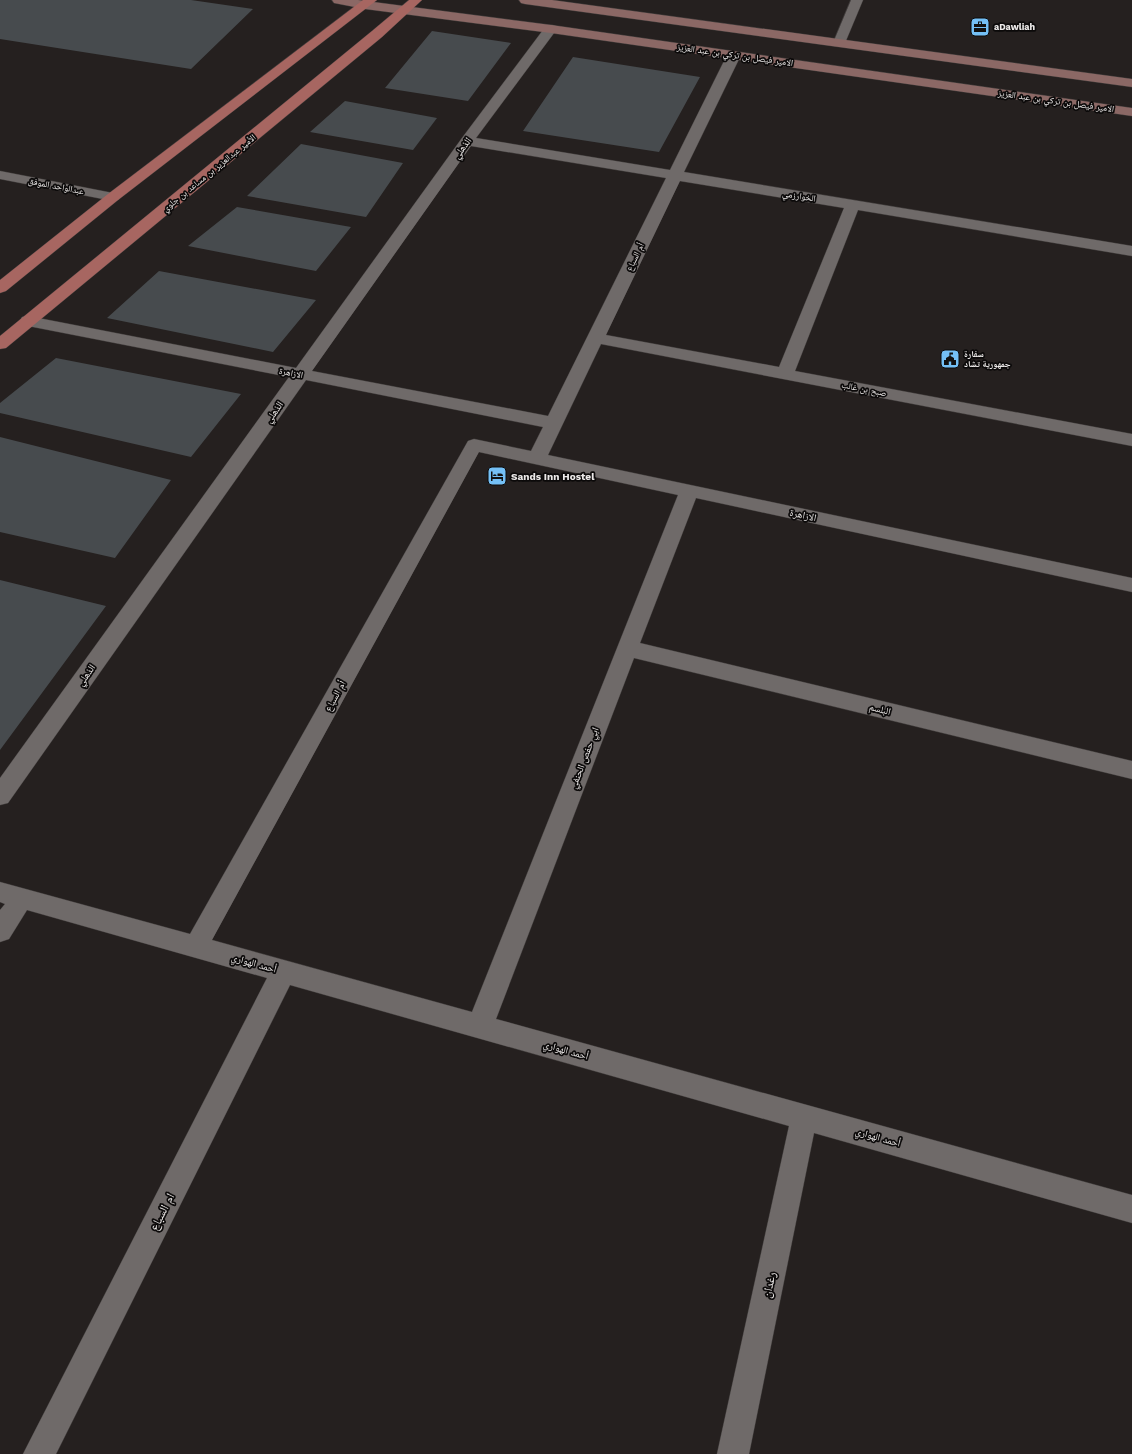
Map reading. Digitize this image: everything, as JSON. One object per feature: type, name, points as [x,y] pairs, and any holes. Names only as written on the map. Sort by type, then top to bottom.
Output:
[{"type":"main road","name":"الامير فيصل بن تركي بن عبد العزيز","points":[[338,0],[368,2],[405,10],[551,29],[1132,112]]},
{"type":"main road","name":"الأمير عبدالعزيز بن مساعد بن جلوي","points":[[0,344],[416,0]]},
{"type":"main road","points":[[525,0],[1132,83]]},
{"type":"main road","points":[[0,288],[113,197],[368,2]]},
{"type":"street","points":[[839,43],[857,0]]},
{"type":"street","name":"الذهلي","points":[[0,796],[467,141],[551,29]]},
{"type":"street","name":"أم السباع","points":[[537,458],[734,55]]},
{"type":"street","name":"الخوارزمي","points":[[467,141],[1132,251]]},
{"type":"street","name":"عبدالواحد الموفق","points":[[0,175],[113,197]]},
{"type":"street","points":[[785,374],[854,205]]},
{"type":"street","name":"الازاهرة","points":[[28,321],[554,424]]},
{"type":"street","name":"صبح بن غالب","points":[[596,338],[1132,440]]},
{"type":"street","name":"الازاهرة","points":[[474,445],[1132,585]]},
{"type":"street","name":"أم السباع","points":[[196,946],[474,445]]},
{"type":"street","name":"ابي حفص الحنفي","points":[[480,1026],[689,490]]},
{"type":"street","name":"البلسم","points":[[627,648],[1132,770]]},
{"type":"street","points":[[0,931],[11,895]]},
{"type":"street","name":"أحمد الهواري","points":[[11,895],[1132,1209]]},
{"type":"street","name":"ام السباع","points":[[40,1454],[284,971]]},
{"type":"street","name":"رغدان","points":[[733,1454],[804,1117]]},
{"type":"building","points":[[0,0],[191,0],[253,9],[191,69],[0,39]]},
{"type":"building","points":[[432,31],[511,43],[468,101],[385,88]]},
{"type":"building","points":[[573,57],[700,77],[659,152],[523,131]]},
{"type":"building","points":[[345,101],[437,118],[413,150],[310,132]]},
{"type":"building","points":[[301,144],[403,163],[366,217],[247,196]]},
{"type":"building","points":[[237,207],[351,227],[316,271],[188,246]]},
{"type":"building","points":[[159,271],[316,300],[273,352],[107,318]]},
{"type":"building","points":[[56,358],[241,394],[191,457],[0,413],[0,403]]},
{"type":"building","points":[[0,437],[171,480],[115,558],[0,532]]},
{"type":"building","points":[[0,580],[106,606],[0,750]]},
{"type":"place","name":"aDawliah","points":[[980,27]]},
{"type":"place","name":"سفارة جمهورية تشاد","points":[[950,359]]},
{"type":"place","name":"Sands Inn Hostel","points":[[497,476]]}]
